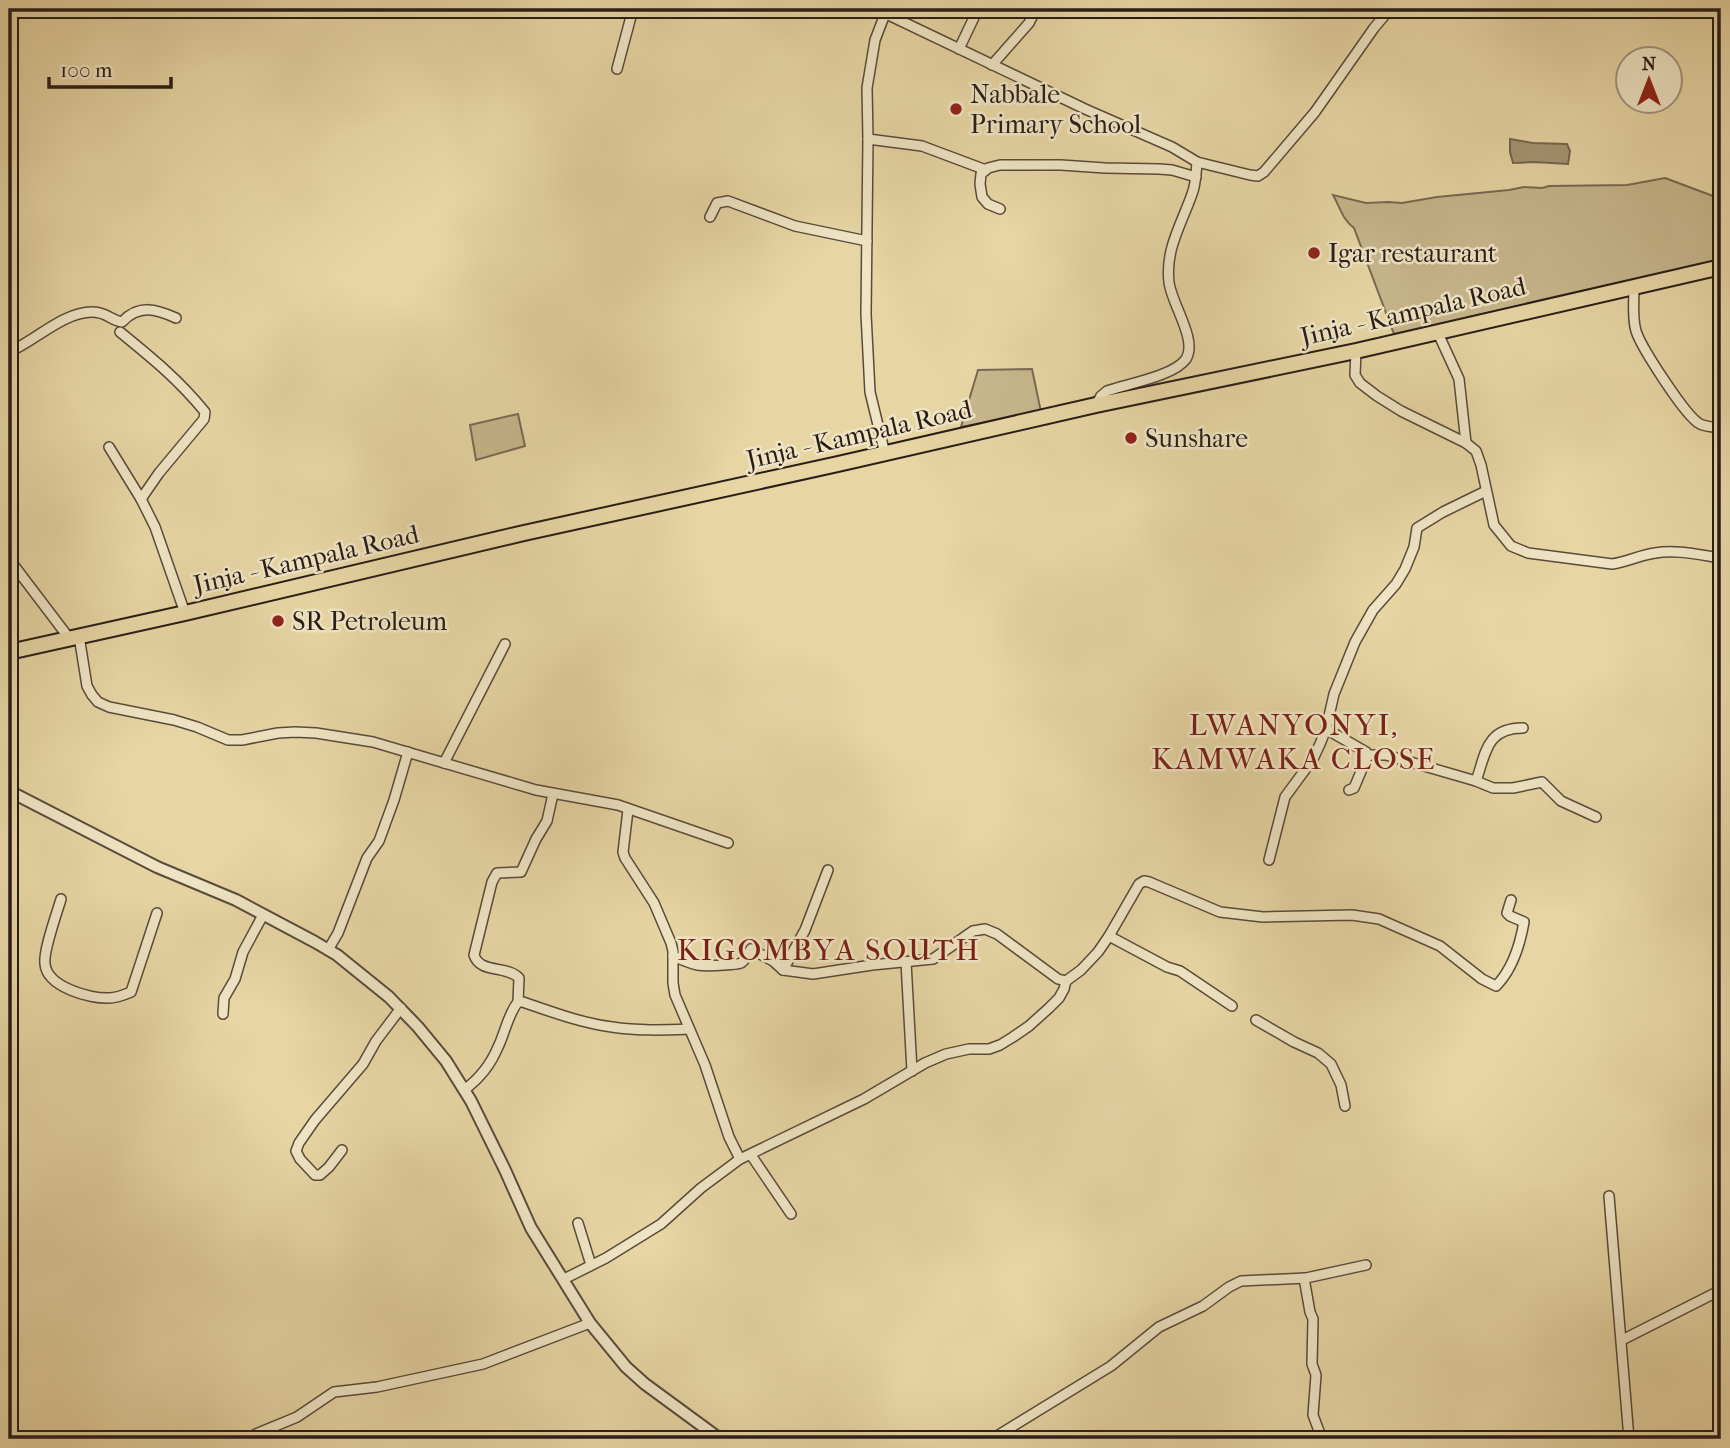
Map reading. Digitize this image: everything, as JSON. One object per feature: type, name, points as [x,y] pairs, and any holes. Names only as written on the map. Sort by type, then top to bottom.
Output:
[{"type":"highway","name":"Jinja - Kampala Road","points":[[9,652],[512,536],[1096,405],[1356,351],[1721,267]]},
{"type":"street","points":[[617,69],[633,9]]},
{"type":"street","points":[[876,9],[1085,109],[1172,147],[1197,162],[1258,176],[1315,112],[1390,9]]},
{"type":"street","points":[[959,49],[978,9]]},
{"type":"street","points":[[992,65],[1029,23],[1036,9]]},
{"type":"street","points":[[885,14],[875,40],[867,88],[866,314],[870,392],[885,454]]},
{"type":"street","points":[[868,139],[922,146],[986,170]]},
{"type":"street","points":[[1096,405],[1107,391],[1164,374],[1178,367],[1189,352],[1185,328],[1172,296],[1168,272],[1172,245],[1192,194],[1197,162]]},
{"type":"street","points":[[1000,209],[988,204],[982,197],[980,184],[981,174],[1000,165],[1158,169],[1196,177]]},
{"type":"street","points":[[710,217],[717,203],[728,201],[795,226],[867,241]]},
{"type":"street","points":[[1634,287],[1635,328],[1660,372],[1688,415],[1700,424],[1721,428]]},
{"type":"street","points":[[9,352],[58,323],[90,312],[106,313],[115,321],[122,322],[127,317],[148,309],[162,311],[176,318]]},
{"type":"street","points":[[1437,331],[1459,379],[1466,443]]},
{"type":"street","points":[[120,332],[186,388],[205,412],[204,419],[141,499]]},
{"type":"street","points":[[1356,351],[1355,375],[1360,383],[1401,411],[1466,443],[1476,451],[1494,525],[1511,546],[1528,553],[1612,564],[1665,552],[1721,558]]},
{"type":"street","points":[[109,447],[141,499],[158,535],[185,613]]},
{"type":"street","points":[[1269,860],[1285,797],[1313,758],[1326,729],[1334,694],[1355,642],[1373,610],[1405,569],[1414,547],[1417,528],[1486,491]]},
{"type":"street","points":[[9,559],[74,637],[87,686],[98,702],[109,707],[174,720],[228,740],[278,733],[316,733],[373,743],[553,793],[606,802],[729,843]]},
{"type":"street","points":[[444,763],[505,644]]},
{"type":"street","points":[[1476,781],[1486,747],[1496,735],[1513,728],[1523,728]]},
{"type":"street","points":[[1326,729],[1368,755],[1386,755],[1493,788],[1513,788],[1542,782],[1562,801],[1596,817]]},
{"type":"street","points":[[328,950],[338,933],[367,858],[379,841],[408,752]]},
{"type":"street","points":[[1349,790],[1354,788],[1368,755]]},
{"type":"street","points":[[9,791],[157,867],[236,900],[337,954],[401,1008],[446,1061],[471,1101],[531,1228],[590,1323],[626,1367],[645,1384],[720,1439]]},
{"type":"street","points":[[464,1090],[475,1082],[497,1050],[513,1008],[518,1002],[519,978],[514,973],[480,965],[474,955],[492,882],[496,873],[521,872],[547,821],[553,793]]},
{"type":"street","points":[[628,810],[625,858],[658,910],[671,943],[675,995],[705,1065],[729,1137],[740,1159]]},
{"type":"street","points":[[783,970],[805,930],[828,870]]},
{"type":"street","points":[[564,1279],[606,1258],[660,1224],[740,1159],[863,1100],[925,1063],[946,1054],[969,1049],[989,1049],[1000,1045],[1041,1017],[1059,998],[1066,981],[1082,970],[1098,952],[1139,884],[1144,881],[1232,915],[1352,915],[1379,919],[1440,946],[1482,979],[1496,986],[1504,978],[1513,961],[1524,922],[1507,914],[1511,900]]},
{"type":"street","points":[[61,899],[47,946],[45,964],[56,982],[81,995],[110,998],[131,992],[156,914]]},
{"type":"street","points":[[223,1014],[224,998],[235,979],[243,952],[263,915]]},
{"type":"street","points":[[673,956],[701,967],[742,962],[751,949],[783,970],[813,974],[933,958],[973,931],[985,929],[997,934],[1058,979],[1066,981]]},
{"type":"street","points":[[1109,936],[1167,967],[1180,971],[1232,1006]]},
{"type":"street","points":[[906,962],[912,1070]]},
{"type":"street","points":[[518,1002],[578,1020],[613,1027],[689,1029]]},
{"type":"street","points":[[342,1150],[320,1175],[315,1175],[296,1151],[315,1120],[363,1065],[376,1041],[401,1008]]},
{"type":"street","points":[[1256,1020],[1318,1053],[1331,1065],[1341,1085],[1345,1106]]},
{"type":"street","points":[[751,1155],[791,1214]]},
{"type":"street","points":[[1609,1196],[1629,1439]]},
{"type":"street","points":[[578,1223],[591,1265]]},
{"type":"street","points":[[992,1439],[1111,1366],[1159,1327],[1203,1306],[1241,1281],[1304,1278],[1366,1265]]},
{"type":"street","points":[[1304,1278],[1313,1319],[1313,1415],[1322,1439]]},
{"type":"street","points":[[1622,1340],[1721,1290]]},
{"type":"street","points":[[249,1439],[297,1417],[334,1392],[377,1388],[483,1364],[590,1323]]},
{"type":"shaded area","points":[[1510,139],[1567,144],[1570,151],[1568,164],[1513,163]]},
{"type":"shaded area","points":[[1665,178],[1721,199],[1721,260],[1394,334],[1354,228],[1344,217],[1333,195],[1366,203],[1402,203],[1524,187],[1627,185]]},
{"type":"shaded area","points":[[1032,369],[1041,412],[961,427],[978,370]]},
{"type":"shaded area","points":[[518,414],[525,446],[476,460],[470,425]]},
{"type":"place","name":"Nabbale Primary School","points":[[956,109]]},
{"type":"place","name":"Igar restaurant","points":[[1314,253]]},
{"type":"place","name":"Sunshare","points":[[1131,438]]},
{"type":"place","name":"SR Petroleum","points":[[278,621]]},
{"type":"district","name":"LWANYONYI, KAMWAKA CLOSE","points":[[1294,742]]},
{"type":"district","name":"KIGOMBYA SOUTH","points":[[829,950]]}]
